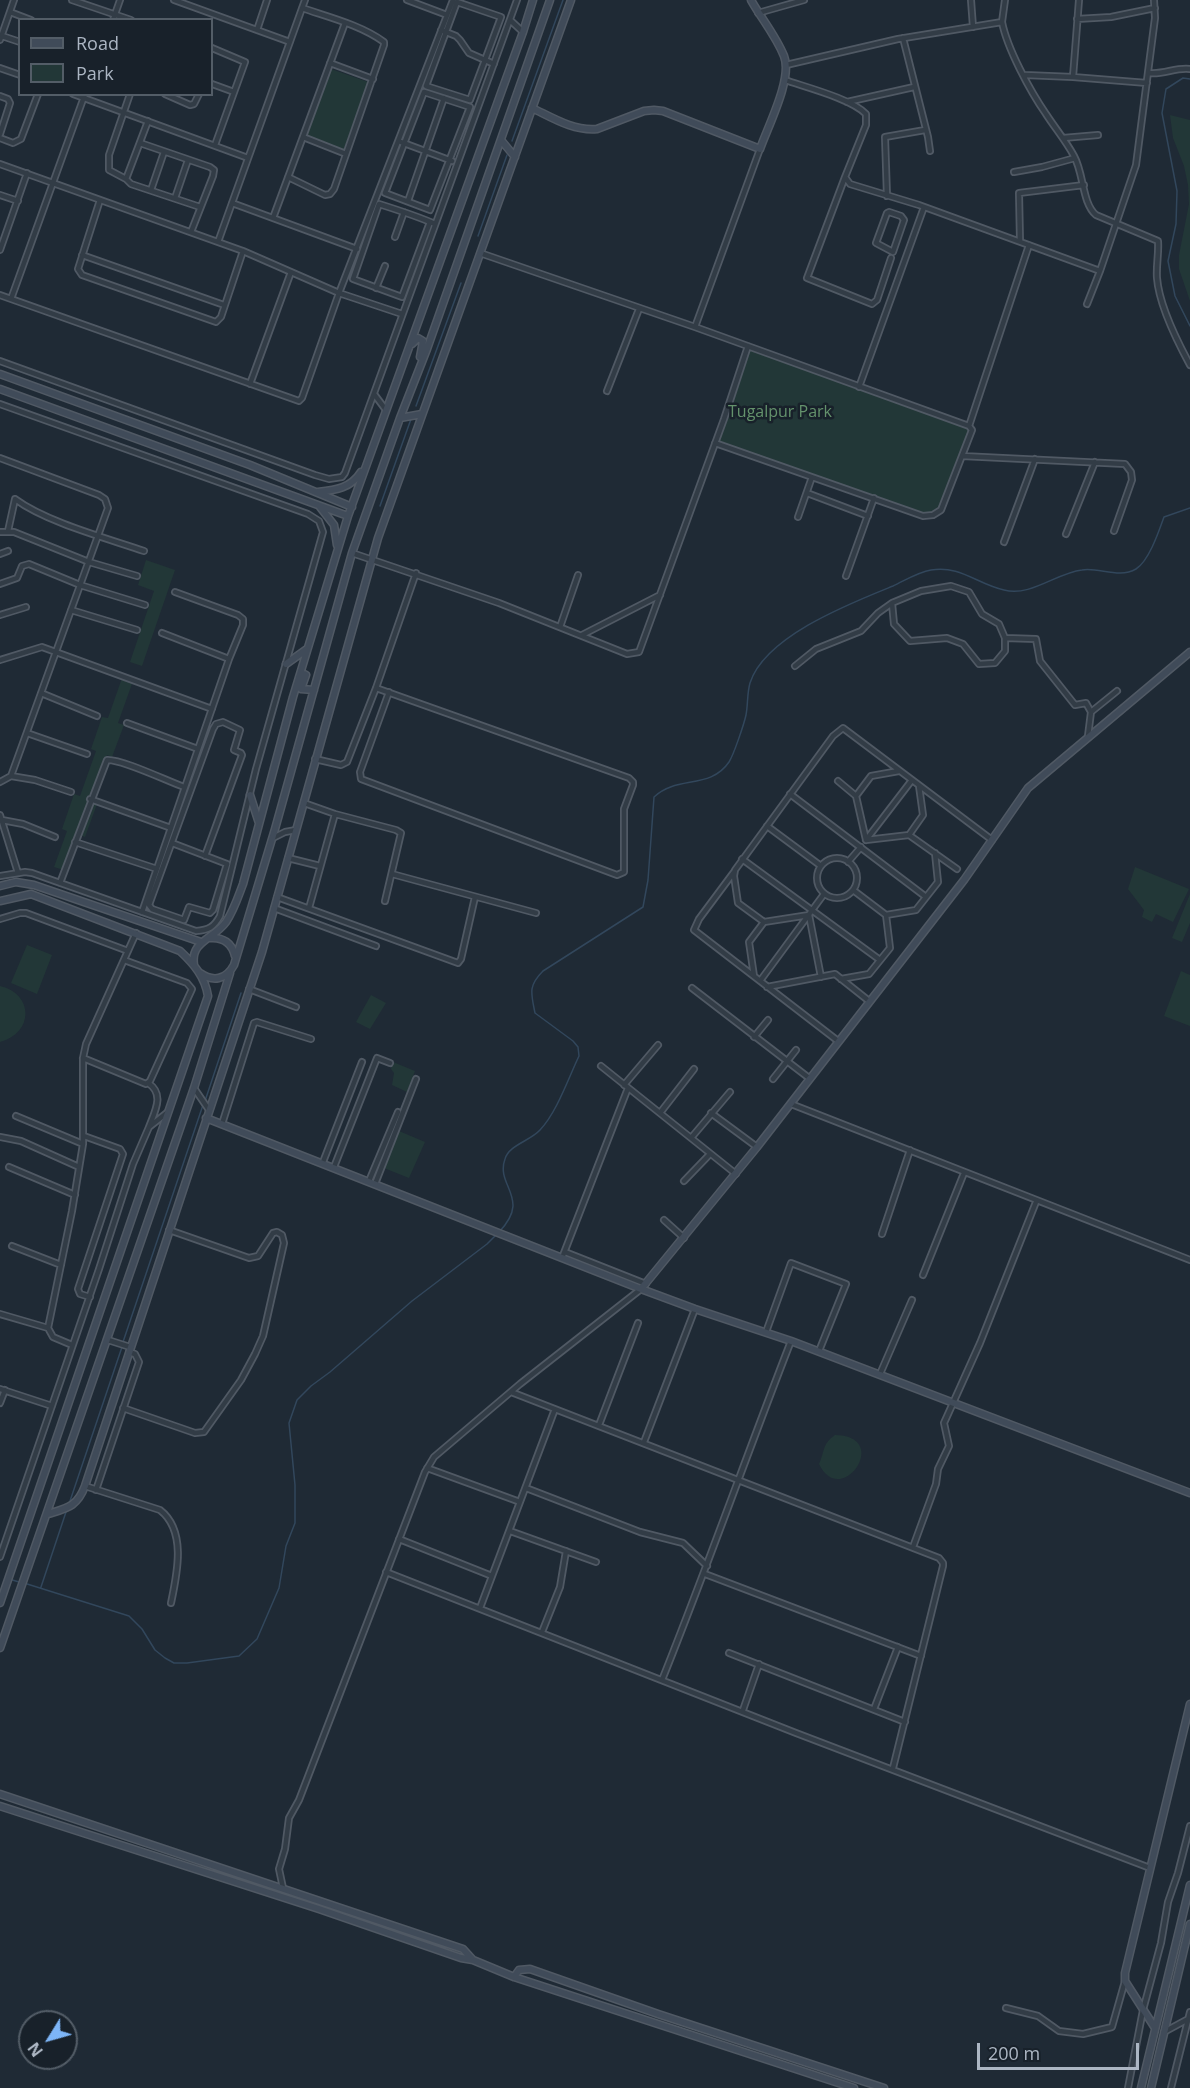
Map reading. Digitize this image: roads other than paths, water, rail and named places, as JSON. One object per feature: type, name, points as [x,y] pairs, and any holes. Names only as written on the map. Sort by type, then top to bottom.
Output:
[{"type":"street","points":[[14,0],[1,38],[18,42]]},
{"type":"street","points":[[72,0],[114,17],[120,0]]},
{"type":"street","points":[[174,0],[290,42]]},
{"type":"street","points":[[257,30],[267,0]]},
{"type":"street","points":[[218,242],[305,0]]},
{"type":"street","points":[[407,0],[447,15]]},
{"type":"street","points":[[0,296],[296,401],[302,398],[339,293],[444,31],[457,2],[501,17],[470,100],[426,86],[444,31],[447,15],[453,0]]},
{"type":"street","points":[[402,297],[458,163],[517,0]]},
{"type":"street","points":[[194,964],[194,952],[201,942],[224,926],[234,911],[307,649],[348,516],[533,0]]},
{"type":"street","points":[[0,1648],[111,1341],[196,1091],[272,838],[352,553],[550,0]]},
{"type":"street","points":[[48,1514],[74,1504],[81,1498],[128,1348],[278,897],[371,559],[572,0]]},
{"type":"street","points":[[695,327],[784,80],[786,65],[782,52],[751,0]]},
{"type":"street","points":[[758,13],[804,0]]},
{"type":"street","points":[[971,0],[973,27]]},
{"type":"street","points":[[1005,0],[1002,22],[1010,46],[1045,112],[1075,158],[1090,210],[1096,215],[1158,241],[1156,277],[1159,292],[1190,365]]},
{"type":"street","points":[[1073,77],[1079,0]]},
{"type":"street","points":[[1087,304],[1136,165],[1148,83],[1154,0]]},
{"type":"street","points":[[288,177],[325,195],[330,194],[334,189],[384,42],[345,23],[302,8]]},
{"type":"street","points":[[1077,19],[1111,17],[1155,8]]},
{"type":"street","points":[[10,12],[26,18]]},
{"type":"street","points":[[510,20],[523,32]]},
{"type":"street","points":[[786,65],[903,38],[1002,22]]},
{"type":"street","points":[[273,218],[345,23]]},
{"type":"street","points":[[444,31],[460,40],[469,53],[494,64]]},
{"type":"street","points":[[903,38],[930,152]]},
{"type":"street","points":[[213,48],[245,62],[214,146]]},
{"type":"street","points":[[330,63],[373,79]]},
{"type":"street","points":[[0,68],[18,74]]},
{"type":"street","points":[[1149,73],[1165,73],[1181,68],[1190,69]]},
{"type":"street","points":[[1024,75],[1148,83]]},
{"type":"street","points":[[784,80],[847,102],[861,109],[867,119],[807,278],[872,304],[877,300],[891,258]]},
{"type":"street","points":[[213,84],[234,92]]},
{"type":"street","points":[[847,102],[914,87]]},
{"type":"street","points":[[424,92],[444,98],[470,107],[430,210],[385,194],[401,142],[424,92]]},
{"type":"street","points":[[0,96],[8,99],[10,103],[0,136],[13,143],[21,139],[37,96]]},
{"type":"street","points":[[11,299],[85,96],[123,113],[248,158]]},
{"type":"street","points":[[129,96],[108,164],[109,170],[131,184],[200,207]]},
{"type":"street","points":[[170,96],[190,105],[194,104],[198,96]]},
{"type":"street","points":[[408,201],[444,98]]},
{"type":"street","points":[[532,108],[577,129],[589,130],[644,111],[663,111],[760,149]]},
{"type":"street","points":[[126,179],[148,121]]},
{"type":"street","points":[[887,196],[885,137],[925,130]]},
{"type":"street","points":[[1063,138],[1098,135]]},
{"type":"street","points":[[303,137],[346,154]]},
{"type":"street","points":[[501,140],[515,157]]},
{"type":"street","points":[[401,142],[458,163]]},
{"type":"street","points":[[140,143],[214,170],[191,232]]},
{"type":"street","points":[[151,190],[164,152]]},
{"type":"street","points":[[1014,172],[1075,158]]},
{"type":"street","points":[[175,198],[188,160]]},
{"type":"street","points":[[0,164],[243,251],[339,293],[402,314]]},
{"type":"street","points":[[0,250],[27,173]]},
{"type":"street","points":[[845,177],[850,184],[858,187],[924,207],[1100,271]]},
{"type":"street","points":[[1020,241],[1019,193],[1084,185]]},
{"type":"street","points":[[0,195],[18,201]]},
{"type":"street","points":[[100,200],[78,268],[82,275],[216,321],[221,318],[243,251]]},
{"type":"street","points":[[232,203],[357,249]]},
{"type":"street","points":[[408,299],[353,279],[379,204],[432,223]]},
{"type":"street","points":[[859,387],[924,207]]},
{"type":"street","points":[[395,237],[404,212]]},
{"type":"street","points":[[893,252],[904,220],[901,216],[890,212],[887,213],[876,243],[893,252],[906,257]]},
{"type":"street","points":[[0,361],[329,480],[342,477],[408,299],[432,223]]},
{"type":"street","points":[[969,426],[1029,245]]},
{"type":"street","points":[[480,253],[748,346],[969,426],[972,430],[941,510],[933,515],[923,516],[715,443]]},
{"type":"street","points":[[82,255],[224,305]]},
{"type":"street","points":[[376,288],[385,266]]},
{"type":"street","points":[[250,384],[291,272]]},
{"type":"street","points":[[883,282],[895,288]]},
{"type":"street","points":[[607,391],[639,309]]},
{"type":"street","points":[[410,347],[418,338],[421,338],[423,341],[421,363]]},
{"type":"street","points":[[352,553],[416,573],[627,654],[639,652],[748,346]]},
{"type":"street","points":[[0,374],[250,465],[352,507]]},
{"type":"street","points":[[0,388],[348,516]]},
{"type":"street","points":[[374,394],[386,410]]},
{"type":"street","points":[[0,404],[314,517],[322,526],[323,532],[250,795],[230,865],[213,910],[210,912],[189,907],[184,920],[152,909],[149,905],[150,901],[213,729],[216,724],[223,722],[240,730],[234,750],[242,755],[204,856]]},
{"type":"street","points":[[399,418],[422,414]]},
{"type":"street","points":[[247,450],[250,465]]},
{"type":"street","points":[[962,456],[1125,464],[1131,472],[1131,486],[1114,531]]},
{"type":"street","points":[[0,458],[105,499],[108,508],[12,776],[0,782]]},
{"type":"street","points":[[1004,542],[1035,459]]},
{"type":"street","points":[[1066,534],[1095,462]]},
{"type":"street","points":[[315,492],[342,488],[358,476],[366,465]]},
{"type":"street","points":[[798,517],[812,477]]},
{"type":"street","points":[[807,493],[868,516]]},
{"type":"street","points":[[846,576],[874,498]]},
{"type":"street","points":[[8,531],[15,499],[27,508],[98,536],[144,550]]},
{"type":"street","points":[[315,503],[334,525],[338,549]]},
{"type":"street","points":[[0,531],[8,531],[89,562],[137,576]]},
{"type":"street","points":[[0,554],[8,551]]},
{"type":"street","points":[[0,584],[17,578],[22,566],[26,564],[80,585],[145,605]]},
{"type":"street","points":[[315,759],[341,765],[347,762],[376,688],[416,573]]},
{"type":"street","points":[[560,627],[578,575]]},
{"type":"street","points":[[795,666],[816,649],[861,631],[878,613],[892,603],[921,591],[951,586],[969,592],[982,614],[999,624],[1005,638],[1005,651],[995,663],[979,664],[963,644],[947,638],[910,641],[894,624],[892,603]]},
{"type":"street","points":[[142,912],[229,659],[243,625],[243,619],[238,615],[176,592]]},
{"type":"street","points":[[582,635],[660,595]]},
{"type":"street","points":[[0,615],[26,607]]},
{"type":"street","points":[[71,610],[137,630]]},
{"type":"street","points":[[162,633],[229,659]]},
{"type":"street","points":[[1005,638],[1036,639],[1040,661],[1076,705],[1086,703],[1091,712],[1088,736]]},
{"type":"street","points":[[0,660],[42,647],[212,709]]},
{"type":"street","points":[[286,664],[307,649]]},
{"type":"street","points":[[283,1888],[279,1869],[290,1818],[299,1800],[427,1468],[440,1450],[644,1286],[736,1174],[964,880],[1028,788],[1189,654]]},
{"type":"street","points":[[299,677],[306,675],[302,690],[314,690]]},
{"type":"street","points":[[376,688],[628,778],[633,785],[624,809],[624,872],[617,875],[361,779],[360,772],[389,693]]},
{"type":"street","points":[[1091,712],[1117,691]]},
{"type":"street","points":[[41,693],[97,716]]},
{"type":"street","points":[[127,723],[198,749]]},
{"type":"street","points":[[838,1041],[694,930],[699,919],[833,736],[843,728],[992,840]]},
{"type":"street","points":[[27,733],[87,754]]},
{"type":"street","points":[[60,883],[90,799],[108,759],[184,787]]},
{"type":"street","points":[[856,796],[871,776],[899,771]]},
{"type":"street","points":[[12,776],[34,780],[71,792]]},
{"type":"street","points":[[848,862],[912,780]]},
{"type":"street","points":[[838,781],[856,796],[866,840]]},
{"type":"street","points":[[909,835],[923,815],[919,786]]},
{"type":"street","points":[[790,794],[926,897]]},
{"type":"street","points":[[250,795],[260,823]]},
{"type":"street","points":[[90,799],[171,828]]},
{"type":"street","points":[[304,803],[399,831],[401,837],[385,901]]},
{"type":"street","points":[[309,908],[335,814]]},
{"type":"street","points":[[1,817],[55,837]]},
{"type":"street","points":[[1,817],[18,873]]},
{"type":"street","points":[[767,826],[821,866]]},
{"type":"street","points":[[272,838],[296,830]]},
{"type":"street","points":[[866,840],[909,835],[957,869]]},
{"type":"street","points":[[0,839],[7,837]]},
{"type":"street","points":[[75,842],[157,868]]},
{"type":"street","points":[[172,843],[230,865]]},
{"type":"street","points":[[886,915],[916,910],[938,882],[934,853]]},
{"type":"street","points":[[288,858],[320,866]]},
{"type":"street","points":[[834,858],[848,862],[854,868],[857,876],[853,890],[839,898],[824,894],[817,880],[817,873],[821,866],[827,860],[834,858]]},
{"type":"street","points":[[742,859],[880,960]]},
{"type":"street","points":[[0,876],[32,873],[196,931],[211,928],[220,916],[230,865]]},
{"type":"street","points":[[735,870],[738,903],[764,922]]},
{"type":"street","points":[[392,874],[536,913]]},
{"type":"street","points":[[0,886],[24,882],[201,942]]},
{"type":"street","points":[[841,979],[869,974],[890,948],[886,915],[853,890]]},
{"type":"street","points":[[0,901],[32,894],[180,951],[200,973],[206,984],[208,996],[0,1604]]},
{"type":"street","points":[[760,981],[824,894]]},
{"type":"street","points":[[278,897],[458,963],[461,959],[475,897]]},
{"type":"street","points":[[119,913],[120,904]]},
{"type":"street","points":[[274,908],[376,946]]},
{"type":"street","points":[[0,919],[26,913],[128,951]]},
{"type":"street","points":[[753,976],[748,942],[764,922],[808,915]]},
{"type":"street","points":[[808,915],[820,977]]},
{"type":"street","points":[[72,1345],[53,1337],[48,1328],[75,1195],[84,1136],[82,1058],[86,1044],[136,933]]},
{"type":"street","points":[[209,938],[224,940],[234,951],[235,958]]},
{"type":"street","points":[[124,960],[192,987],[148,1083]]},
{"type":"street","points":[[200,973],[205,977],[219,979],[231,972]]},
{"type":"street","points":[[767,987],[835,974],[869,1001]]},
{"type":"street","points":[[249,988],[296,1007]]},
{"type":"street","points":[[692,988],[809,1078]]},
{"type":"street","points":[[754,1037],[768,1020]]},
{"type":"street","points":[[222,1124],[254,1023],[311,1039]]},
{"type":"street","points":[[563,1255],[626,1087],[658,1045]]},
{"type":"street","points":[[773,1079],[796,1050]]},
{"type":"street","points":[[0,1557],[90,1297],[133,1164],[158,1102],[158,1092],[148,1083],[144,1084],[82,1058]]},
{"type":"street","points":[[334,1167],[377,1058],[390,1063]]},
{"type":"street","points":[[323,1162],[362,1062]]},
{"type":"street","points":[[600,1066],[736,1174]]},
{"type":"street","points":[[660,1113],[694,1069]]},
{"type":"street","points":[[372,1182],[417,1079]]},
{"type":"street","points":[[196,1091],[207,1107]]},
{"type":"street","points":[[691,1138],[730,1092]]},
{"type":"street","points":[[791,1104],[1036,1202],[1190,1260]]},
{"type":"street","points":[[149,1127],[169,1111]]},
{"type":"street","points":[[372,1182],[398,1112]]},
{"type":"street","points":[[711,1113],[757,1147]]},
{"type":"street","points":[[16,1116],[82,1144]]},
{"type":"street","points":[[206,1118],[323,1162],[489,1230],[644,1286],[695,1309],[819,1351],[1190,1493]]},
{"type":"street","points":[[84,1136],[120,1149],[123,1154],[123,1160],[78,1289],[80,1294],[90,1297]]},
{"type":"street","points":[[0,1137],[21,1141],[79,1167]]},
{"type":"street","points":[[882,1234],[910,1150]]},
{"type":"street","points":[[684,1181],[710,1154]]},
{"type":"street","points":[[123,1160],[133,1164]]},
{"type":"street","points":[[9,1167],[75,1195]]},
{"type":"street","points":[[923,1275],[964,1173]]},
{"type":"street","points":[[913,1547],[936,1484],[938,1469],[949,1446],[944,1426],[1036,1202]]},
{"type":"street","points":[[664,1220],[684,1238]]},
{"type":"street","points":[[100,1223],[113,1228]]},
{"type":"street","points":[[123,1408],[195,1434],[204,1432],[241,1380],[262,1336],[284,1243],[282,1235],[277,1232],[273,1233],[258,1256],[249,1258],[169,1230]]},
{"type":"street","points":[[12,1246],[61,1265]]},
{"type":"street","points":[[766,1332],[791,1263],[846,1284],[819,1351]]},
{"type":"street","points":[[880,1374],[912,1300]]},
{"type":"street","points":[[644,1442],[695,1309]]},
{"type":"street","points":[[0,1314],[48,1328]]},
{"type":"street","points":[[599,1425],[638,1323]]},
{"type":"street","points":[[96,1490],[139,1362],[128,1348],[111,1341]]},
{"type":"street","points":[[662,1680],[705,1574],[737,1480],[792,1341]]},
{"type":"street","points":[[0,1403],[2,1389],[52,1406]]},
{"type":"street","points":[[511,1392],[935,1555],[943,1563],[893,1768]]},
{"type":"street","points":[[480,1608],[555,1409]]},
{"type":"street","points":[[427,1468],[520,1502]]},
{"type":"street","points":[[85,1486],[160,1510],[168,1518],[176,1539],[178,1568],[171,1603]]},
{"type":"street","points":[[526,1488],[640,1532],[683,1543],[707,1566]]},
{"type":"street","points":[[510,1531],[597,1562]]},
{"type":"street","points":[[399,1539],[492,1576]]},
{"type":"street","points":[[542,1632],[560,1587],[566,1551]]},
{"type":"street","points":[[386,1572],[1150,1868]]},
{"type":"street","points":[[705,1574],[921,1656]]},
{"type":"street","points":[[874,1709],[898,1647]]},
{"type":"street","points":[[729,1653],[905,1722]]},
{"type":"street","points":[[743,1710],[759,1664]]},
{"type":"street","points":[[1006,2008],[1038,2016],[1059,2031],[1083,2034],[1112,2027],[1125,1981],[1190,1704]]},
{"type":"street","points":[[0,1794],[463,1949],[473,1960]]},
{"type":"street","points":[[0,1806],[461,1958],[473,1960],[514,1977],[854,2088]]},
{"type":"street","points":[[1128,2088],[1168,1902],[1190,1826]]},
{"type":"street","points":[[1141,2088],[1190,1885]]},
{"type":"street","points":[[1151,2088],[1190,1924]]},
{"type":"street","points":[[514,1977],[519,1970],[530,1969],[658,2014],[884,2088]]},
{"type":"street","points":[[1125,1981],[1155,2028]]},
{"type":"street","points":[[1171,2088],[1190,2012]]},
{"type":"street","points":[[1164,2032],[1189,2018]]},
{"type":"waterway","points":[[512,141],[563,0]]},
{"type":"waterway","points":[[1190,79],[1183,78],[1166,89],[1162,113],[1177,191],[1176,224],[1168,261],[1175,296],[1190,326]]},
{"type":"waterway","points":[[478,236],[507,155]]},
{"type":"waterway","points":[[416,406],[461,283]]},
{"type":"waterway","points":[[380,506],[411,419]]},
{"type":"waterway","points":[[499,1232],[508,1220],[513,1201],[504,1177],[503,1168],[507,1154],[536,1134],[546,1123],[557,1105],[579,1056],[578,1047],[573,1041],[535,1013],[532,995],[535,981],[543,971],[643,907],[648,880],[654,797],[673,786],[712,776],[721,771],[729,762],[745,719],[750,683],[759,666],[773,650],[811,623],[926,571],[951,570],[994,587],[1014,591],[1034,588],[1063,575],[1082,570],[1129,572],[1141,565],[1145,559],[1164,517],[1190,508]]},
{"type":"waterway","points":[[205,1101],[241,993]]},
{"type":"waterway","points":[[123,1342],[203,1105]]},
{"type":"waterway","points":[[24,1583],[129,1616],[142,1629],[155,1650],[174,1663],[239,1656],[257,1639],[279,1588],[286,1546],[295,1523],[295,1485],[289,1423],[297,1400],[412,1301],[496,1235]]},
{"type":"waterway","points":[[69,1504],[122,1347]]},
{"type":"waterway","points":[[41,1587],[67,1509]]},
{"type":"waterway","points":[[9,1579],[19,1582]]},
{"type":"park label","name":"Tugalpur Park","points":[[780,412]]}]
